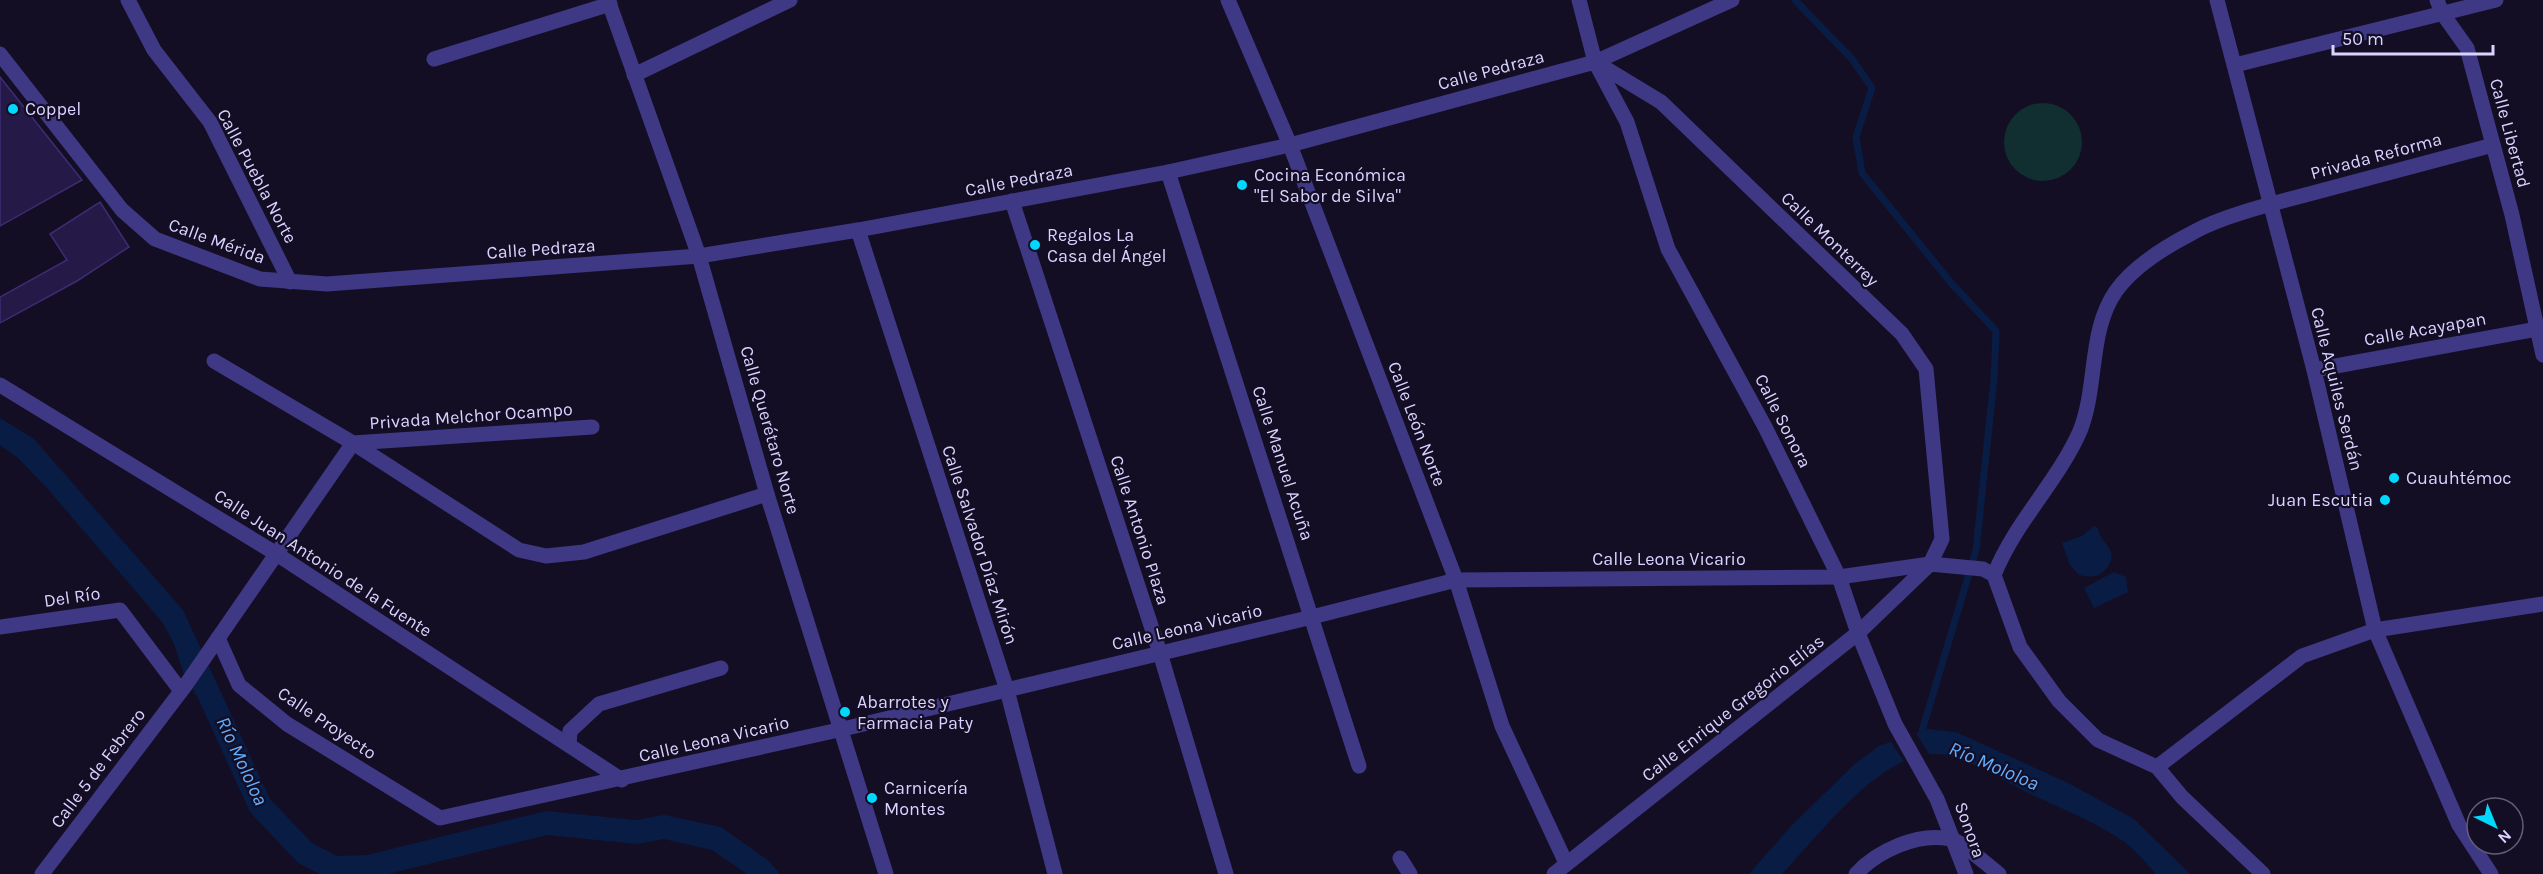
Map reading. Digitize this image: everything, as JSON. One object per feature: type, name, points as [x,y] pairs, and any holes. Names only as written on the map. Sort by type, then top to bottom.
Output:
[{"type":"street","name":"Calle Puebla Norte","points":[[128,0],[154,50],[210,122],[290,282]]},
{"type":"street","points":[[634,75],[790,0]]},
{"type":"street","name":"Calle León Norte","points":[[1228,0],[1290,145],[1456,580],[1502,726],[1566,863]]},
{"type":"street","points":[[1579,0],[1594,62]]},
{"type":"street","name":"Calle Pedraza","points":[[290,282],[339,283],[699,256],[858,230],[1168,172],[1290,145],[1594,62],[1732,0]]},
{"type":"street","name":"Calle Aquiles Serdán","points":[[2217,0],[2314,370],[2375,630],[2459,825],[2491,874]]},
{"type":"street","points":[[2235,65],[2439,7],[2496,0]]},
{"type":"street","points":[[434,59],[609,2]]},
{"type":"street","name":"Calle Querétaro Norte","points":[[609,2],[699,256],[767,494],[843,729],[886,874]]},
{"type":"street","name":"Calle Libertad","points":[[2439,7],[2467,48],[2540,328],[2543,355]]},
{"type":"street","name":"Calle Mérida","points":[[0,54],[122,210],[155,239],[260,279],[290,282]]},
{"type":"street","name":"Calle Monterrey","points":[[1594,62],[1661,102],[1902,334],[1920,360],[1926,369],[1931,401],[1942,539],[1930,564]]},
{"type":"street","name":"Calle Sonora","points":[[1594,62],[1627,122],[1668,249],[1765,427],[1839,577],[1858,633],[1895,724],[1937,799]]},
{"type":"street","name":"Privada Reforma","points":[[1989,572],[2019,525],[2065,462],[2089,405],[2104,315],[2117,290],[2146,263],[2193,232],[2269,205],[2493,145]]},
{"type":"street","name":"Calle Manuel Acuña","points":[[1168,172],[1359,766]]},
{"type":"street","name":"Calle Antonio Plaza","points":[[1012,201],[1160,653],[1226,874]]},
{"type":"street","name":"Calle Salvador Díaz Mirón","points":[[858,230],[1007,690],[1055,874]]},
{"type":"street","name":"Calle Acayapan","points":[[2314,370],[2540,328]]},
{"type":"street","points":[[213,361],[353,443],[519,550],[546,556],[584,552],[767,494]]},
{"type":"street","name":"Calle Juan Antonio de la Fuente","points":[[0,385],[275,553],[622,780]]},
{"type":"street","name":"Privada Melchor Ocampo","points":[[353,443],[592,427]]},
{"type":"street","name":"Calle 5 de Febrero","points":[[42,874],[183,688],[353,443]]},
{"type":"street","name":"Calle Leona Vicario","points":[[440,818],[622,780],[843,729],[1312,617],[1456,580],[1839,577],[1930,564],[1954,565],[1989,572]]},
{"type":"street","name":"Calle Enrique Gregorio Elías","points":[[1554,874],[1858,633],[1930,564]]},
{"type":"street","points":[[1989,572],[2020,647],[2060,701],[2098,740],[2157,767],[2182,797],[2263,874]]},
{"type":"street","points":[[2157,767],[2302,656],[2375,630],[2543,604]]},
{"type":"street","name":"Del Río","points":[[0,627],[120,610],[183,688]]},
{"type":"street","name":"Calle Proyecto","points":[[215,641],[239,685],[287,724],[440,818]]},
{"type":"street","points":[[569,745],[570,731],[600,704],[721,668]]},
{"type":"street","name":"Sonora","points":[[1937,799],[1966,874]]},
{"type":"street","points":[[1856,874],[1880,854],[1928,838],[1951,839],[2000,874]]},
{"type":"street","points":[[1400,858],[1410,874]]},
{"type":"green space","points":[[2043,103],[2058,106],[2075,120],[2082,142],[2079,157],[2065,174],[2043,181],[2028,178],[2011,164],[2004,142],[2007,127],[2021,110]]},
{"type":"water","name":"Río Mololoa","points":[[0,418],[34,439],[183,610],[270,799],[312,843],[337,856],[367,855],[546,811],[636,820],[664,815],[721,827],[769,861],[780,874],[747,874],[712,850],[664,839],[637,844],[547,835],[388,874],[320,874],[298,863],[250,812],[198,698],[184,674],[174,644],[163,623],[46,487],[18,458],[0,445]]},
{"type":"water","points":[[2094,526],[2098,528],[2112,557],[2105,570],[2096,576],[2079,575],[2070,565],[2062,543],[2082,536]]},
{"type":"water","points":[[2114,572],[2126,577],[2128,592],[2094,608],[2084,588]]},
{"type":"water","name":"Río Mololoa","points":[[1927,729],[1956,732],[2068,783],[2134,819],[2190,874],[2156,874],[2139,855],[2110,832],[1956,757],[1924,755],[1900,763],[1856,795],[1782,874],[1749,874],[1791,826],[1856,763],[1879,746]]},
{"type":"pier","points":[[1914,730],[1931,757],[1906,765],[1889,739]]},
{"type":"building","points":[[0,77],[82,180],[0,226]]},
{"type":"building","points":[[100,202],[129,247],[77,281],[0,323],[0,297],[67,260],[50,234]]},
{"type":"waterway","points":[[1795,0],[1852,59],[1872,88],[1856,137],[1862,173],[1952,284],[1996,331],[1994,379],[1976,550],[1922,731],[1926,739]]},
{"type":"place","name":"Coppel","points":[[13,109]]},
{"type":"place","name":"Cocina Económica \"El Sabor de Silva\"","points":[[1242,185]]},
{"type":"place","name":"Regalos La Casa del Ángel","points":[[1035,245]]},
{"type":"place","name":"Cuauhtémoc","points":[[2394,478]]},
{"type":"place","name":"Juan Escutia","points":[[2385,500]]},
{"type":"place","name":"Abarrotes y Farmacia Paty","points":[[845,712]]},
{"type":"place","name":"Carnicería Montes","points":[[872,798]]}]
